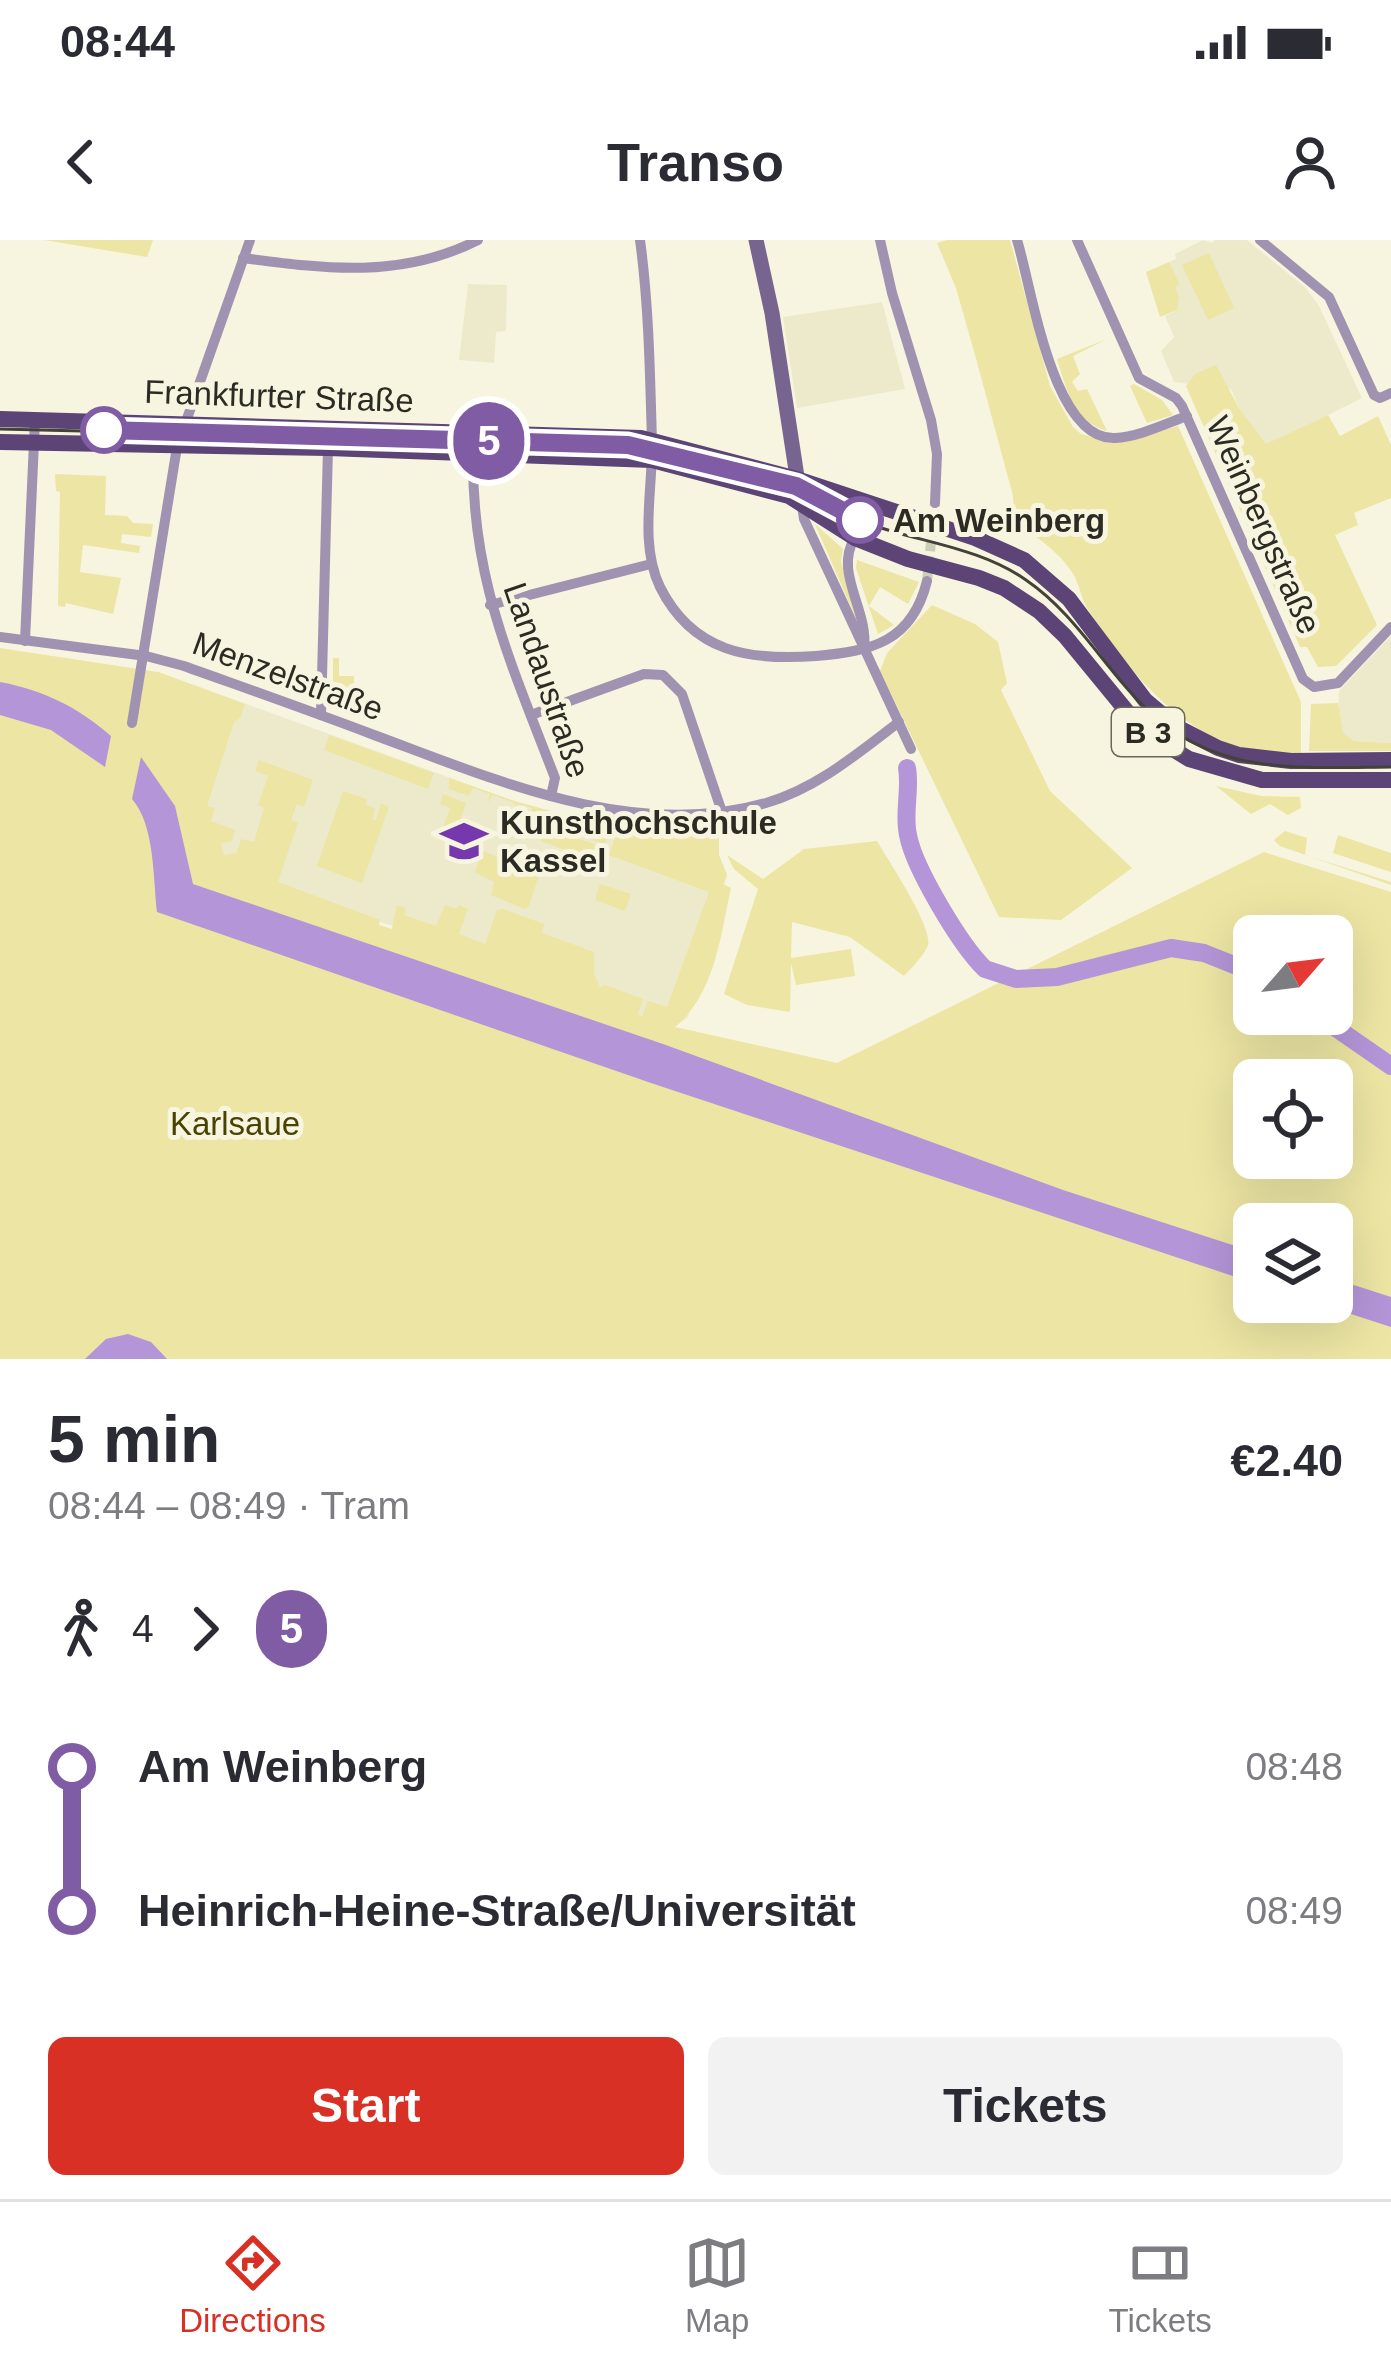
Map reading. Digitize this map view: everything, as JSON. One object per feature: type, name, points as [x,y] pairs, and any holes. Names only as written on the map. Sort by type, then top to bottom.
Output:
[{"type":"main road","points":[[755,240],[772,314],[801,503]]},
{"type":"main road","name":"Frankfurter Straße","points":[[0,419],[591,434],[776,492],[855,538],[908,559],[980,578],[1039,611],[1129,714],[1155,738],[1189,759],[1262,780],[1391,780]]},
{"type":"main road","points":[[763,470],[781,458],[790,438]]},
{"type":"main road","name":"Frankfurter Straße","points":[[0,442],[472,454],[652,451],[763,470],[975,538],[1024,560],[1069,599],[1145,700],[1197,739],[1259,759],[1391,760]]},
{"type":"street","points":[[132,723],[177,447],[250,240]]},
{"type":"street","points":[[243,258],[320,269],[406,267],[478,240]]},
{"type":"street","points":[[640,240],[652,451],[648,487],[651,564],[662,590],[689,626],[729,651],[756,658],[863,651],[900,631],[922,600],[927,581]]},
{"type":"street","points":[[880,240],[931,420],[937,454],[935,503]]},
{"type":"street","points":[[1017,240],[1061,394],[1086,430],[1117,438],[1187,416]]},
{"type":"street","name":"Weinbergstraße","points":[[1077,240],[1139,379],[1176,398],[1187,416],[1303,679],[1314,687],[1338,683],[1391,627]]},
{"type":"street","points":[[1260,240],[1325,292],[1374,395],[1380,398],[1391,393]]},
{"type":"street","points":[[25,641],[35,420]]},
{"type":"street","name":"Landaustraße","points":[[474,431],[474,525],[490,605],[555,778],[551,796],[610,810],[722,812],[765,803],[806,788],[898,722]]},
{"type":"street","points":[[321,715],[328,448]]},
{"type":"street","points":[[801,503],[863,651],[911,749]]},
{"type":"street","points":[[855,538],[848,548],[847,567],[866,631],[863,651]]},
{"type":"street","points":[[490,605],[651,564]]},
{"type":"street","name":"Menzelstraße","points":[[0,638],[146,656],[551,796]]},
{"type":"street","points":[[531,715],[644,674],[663,675],[682,694],[722,812]]},
{"type":"shaded area","points":[[1203,240],[1247,240],[1306,288],[1362,398],[1266,446],[1231,389],[1174,382],[1161,351],[1174,337],[1165,316],[1177,310],[1175,286],[1179,284],[1169,262]]},
{"type":"shaded area","points":[[468,284],[507,285],[506,331],[496,332],[494,363],[459,360]]},
{"type":"shaded area","points":[[882,302],[905,389],[797,408],[783,317]]},
{"type":"shaded area","points":[[1391,636],[1391,743],[1354,741],[1343,733],[1339,691]]},
{"type":"shaded area","name":"Kunsthochschule Kassel","points":[[158,672],[517,802],[611,827],[614,818],[719,816],[719,855],[727,875],[688,1017],[674,1027],[216,863]]},
{"type":"shaded area","points":[[0,682],[59,701],[99,726],[111,736],[105,767],[51,730],[0,715]]},
{"type":"shaded area","points":[[141,757],[175,806],[193,884],[663,1044],[1063,1190],[1233,1245],[1233,1276],[651,1083],[157,912],[149,837],[132,799]]},
{"type":"shaded area","points":[[1353,1285],[1391,1297],[1391,1327],[1353,1315]]},
{"type":"shaded area","points":[[128,1334],[151,1342],[167,1359],[85,1359],[106,1339]]},
{"type":"green space","points":[[44,240],[153,240],[147,257]]},
{"type":"green space","points":[[1010,240],[1050,386],[1081,434],[1113,443],[1178,426],[1301,702],[1301,754],[1237,747],[1171,709],[1103,632],[1063,560],[1014,521],[1013,496],[977,362],[956,288],[937,243]]},
{"type":"green space","points":[[1209,253],[1234,308],[1208,320],[1182,265]]},
{"type":"green space","points":[[1169,262],[1180,285],[1175,287],[1177,310],[1160,317],[1146,272]]},
{"type":"green space","points":[[1107,339],[1073,356],[1080,374],[1072,382],[1078,391],[1087,389],[1107,431],[1079,412],[1057,359]]},
{"type":"green space","points":[[1216,365],[1266,444],[1328,415],[1340,436],[1378,416],[1391,445],[1391,498],[1354,513],[1358,525],[1335,535],[1377,625],[1336,666],[1318,667],[1307,647],[1300,647],[1186,386],[1195,374]]},
{"type":"green space","points":[[1130,386],[1162,400],[1173,415],[1147,423]]},
{"type":"green space","points":[[55,474],[106,476],[105,515],[153,524],[151,537],[122,534],[121,543],[140,546],[139,553],[83,545],[80,572],[121,578],[113,614],[66,603],[58,606],[60,492]]},
{"type":"green space","points":[[815,524],[843,549],[841,561],[857,621]]},
{"type":"green space","points":[[857,560],[919,582],[908,604],[880,587],[869,606],[894,625],[878,634],[856,568]]},
{"type":"green space","points":[[932,605],[975,624],[998,642],[1007,683],[1001,690],[1050,791],[1132,868],[1061,920],[999,917],[880,671],[887,653]]},
{"type":"green space","name":"Karlsaue","points":[[0,648],[158,672],[245,704],[234,722],[207,806],[215,808],[211,821],[235,830],[232,841],[221,843],[224,855],[237,853],[241,839],[254,842],[264,808],[258,805],[268,776],[255,771],[259,760],[313,780],[304,807],[297,804],[291,820],[298,823],[278,882],[380,920],[379,925],[392,929],[397,905],[406,908],[404,915],[436,926],[445,905],[456,909],[459,905],[468,909],[459,934],[485,944],[497,910],[544,924],[542,933],[594,952],[600,988],[605,985],[643,999],[638,1014],[642,1016],[648,1001],[667,1007],[709,892],[609,855],[622,819],[719,816],[719,855],[727,875],[723,884],[731,888],[714,964],[699,998],[675,1027],[837,1063],[1264,852],[1391,892],[1391,1359],[0,1359]]},
{"type":"green space","points":[[333,658],[339,658],[339,676],[354,676],[354,702],[366,707],[365,714],[333,702]]},
{"type":"green space","points":[[1338,703],[1343,733],[1354,741],[1391,743],[1391,751],[1309,751],[1311,704]]},
{"type":"green space","points":[[329,735],[434,773],[428,789],[324,750]]},
{"type":"green space","points":[[449,778],[612,827],[605,844],[529,818],[532,808],[518,804],[514,812],[515,803],[493,795],[488,803],[490,794],[473,788],[469,796],[449,789]]},
{"type":"green space","points":[[1216,786],[1261,796],[1300,797],[1301,808],[1288,815],[1270,804],[1251,814]]},
{"type":"green space","points":[[343,791],[367,799],[366,805],[375,808],[372,820],[381,803],[389,807],[362,883],[317,866]]},
{"type":"green space","points":[[443,794],[466,803],[454,838],[441,834],[450,808],[440,804]]},
{"type":"green space","points":[[545,827],[600,846],[596,861],[541,841]]},
{"type":"green space","points":[[1285,831],[1307,838],[1305,855],[1274,840]]},
{"type":"green space","points":[[1338,835],[1391,853],[1391,872],[1333,853]]},
{"type":"green space","points":[[877,841],[928,936],[926,949],[904,976],[850,937],[792,922],[791,958],[851,949],[855,976],[796,985],[791,963],[790,1012],[747,1005],[724,994],[758,889],[734,869],[727,855],[763,879],[804,849]]},
{"type":"green space","points":[[483,851],[539,875],[529,906],[525,909],[491,895],[494,882],[475,872]]},
{"type":"green space","points":[[1311,857],[1391,882],[1391,885]]},
{"type":"green space","points":[[600,884],[631,894],[625,911],[595,900]]},
{"type":"waterway","points":[[907,768],[912,849],[940,906],[985,969],[1016,979],[1057,977],[1171,948],[1204,953],[1233,965]]},
{"type":"waterway","points":[[1346,1035],[1391,1066]]},
{"type":"tunnel","points":[[927,581],[935,503]]},
{"type":"tram line","points":[[0,429],[613,444],[707,460],[780,481],[872,525],[971,553],[1008,569],[1054,603],[1154,716],[1214,752],[1280,766],[1391,767]]},
{"type":"tram line","name":"5","points":[[104,430],[628,445],[796,486],[860,520]]},
{"type":"place","name":"Am Weinberg","points":[[860,520]]},
{"type":"place","name":"Kunsthochschule Kassel","points":[[464,841]]}]
